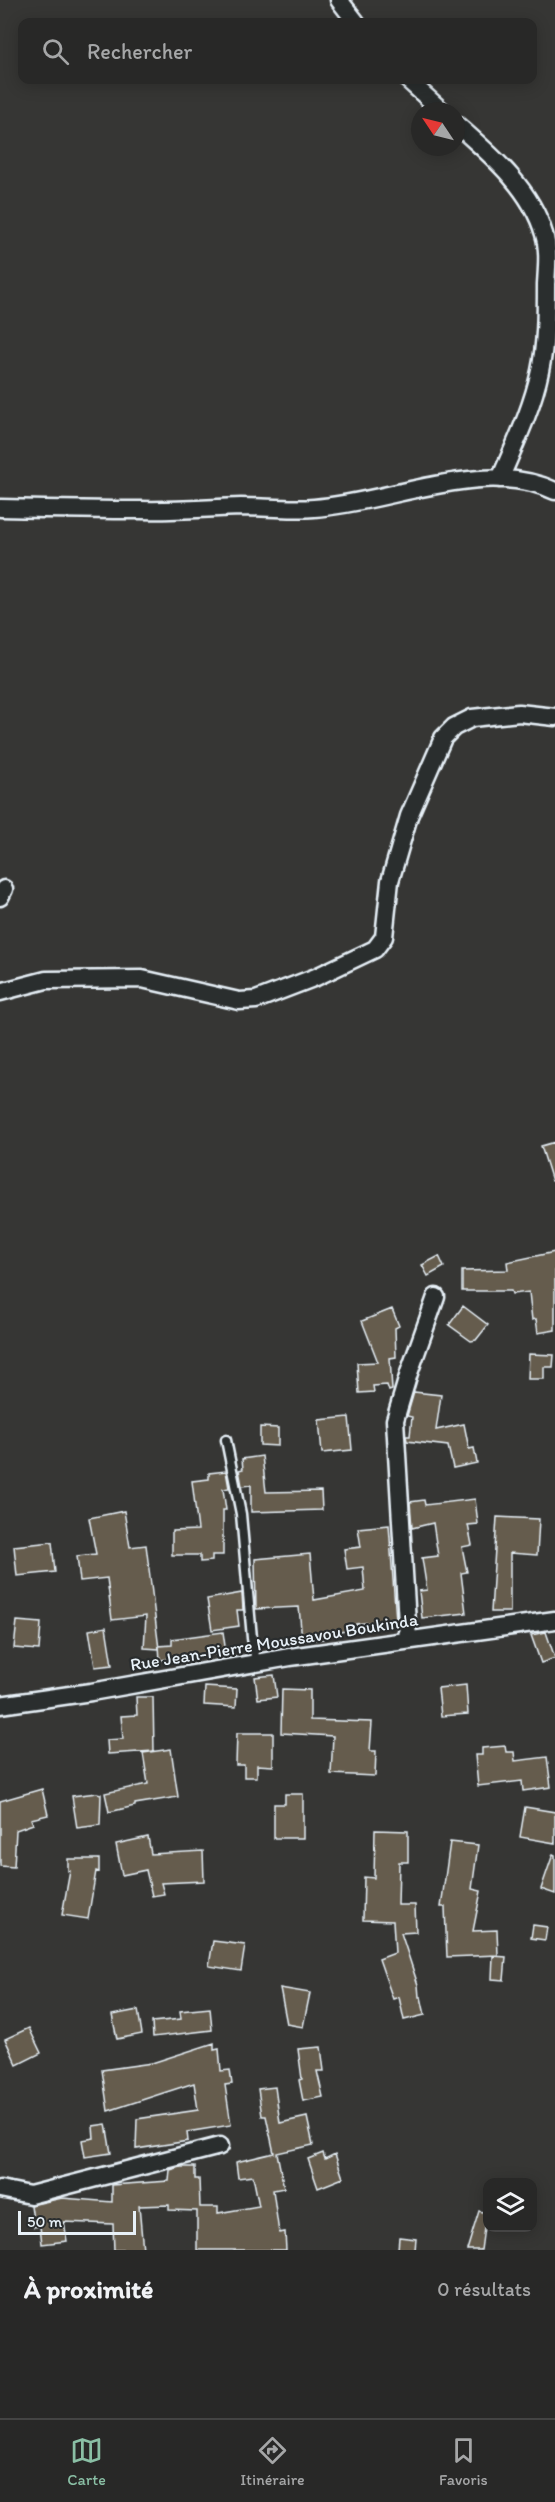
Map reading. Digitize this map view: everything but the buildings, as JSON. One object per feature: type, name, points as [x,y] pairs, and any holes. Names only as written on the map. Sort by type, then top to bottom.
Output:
[{"type":"street","points":[[339,0],[353,18]]},
{"type":"street","points":[[412,84],[431,102]]},
{"type":"street","points":[[465,132],[497,160],[511,177],[537,216],[544,233],[547,251],[545,336],[540,371],[530,405],[500,479]]},
{"type":"street","points":[[0,508],[143,510],[240,507],[312,508],[336,506],[410,490],[500,479],[538,483],[555,491]]},
{"type":"street","points":[[0,992],[46,980],[142,979],[239,1001],[256,1000],[316,977],[375,949],[384,937],[390,881],[409,816],[443,738],[454,727],[472,718],[519,713],[555,717]]},
{"type":"street","points":[[408,1640],[395,1420],[436,1297]]},
{"type":"street","name":"Rue Jean-Pierre Moussavou Boukinda","points":[[0,1705],[91,1692],[256,1663],[555,1620]]},
{"type":"street","points":[[0,2189],[30,2195],[220,2146]]},
{"type":"lane","points":[[226,1440],[241,1514],[256,1663]]}]
